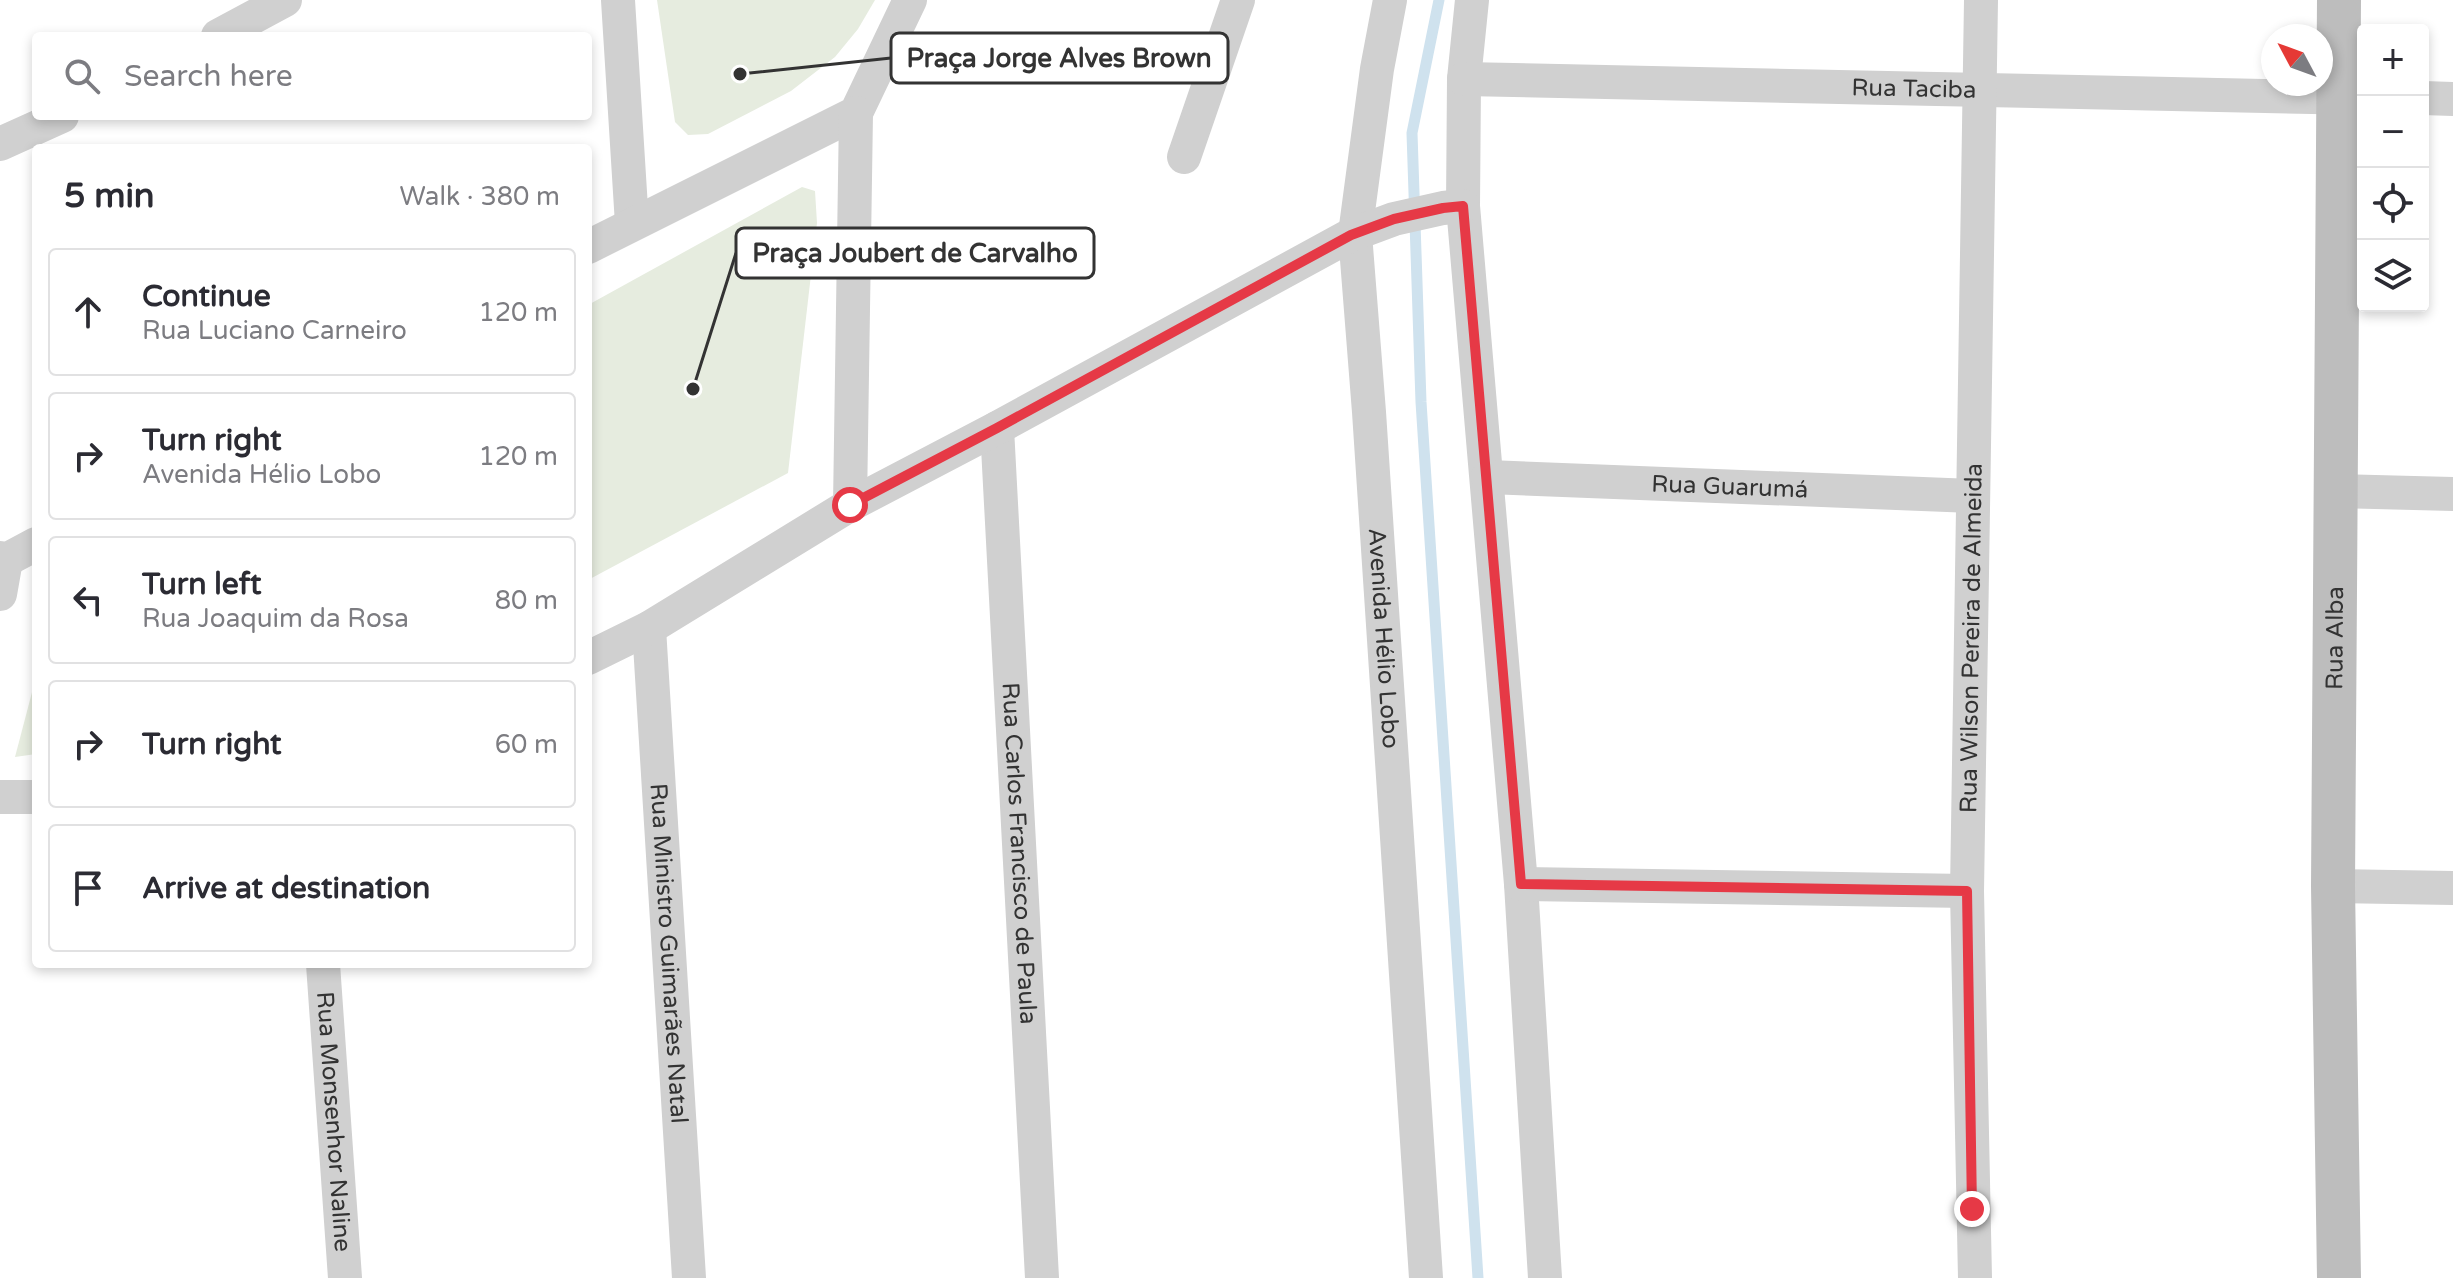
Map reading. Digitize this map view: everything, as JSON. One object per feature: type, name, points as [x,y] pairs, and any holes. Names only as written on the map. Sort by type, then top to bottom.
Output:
[{"type":"street","points":[[225,32],[285,0]]},
{"type":"street","points":[[618,0],[632,224]]},
{"type":"street","points":[[850,505],[856,113],[910,0]]},
{"type":"street","points":[[1184,157],[1238,0]]},
{"type":"street","name":"Avenida Hélio Lobo","points":[[1390,0],[1377,69],[1355,234],[1426,1278]]},
{"type":"street","points":[[1472,0],[1453,207],[1488,477],[1521,884],[1545,1278]]},
{"type":"street","name":"Rua Wilson Pereira de Almeida","points":[[1975,1278],[1967,891],[1981,0]]},
{"type":"street","name":"Rua Alba","points":[[2339,0],[2350,97],[2336,491],[2333,886],[2339,1278]]},
{"type":"street","name":"Rua Taciba","points":[[1464,79],[2350,97]]},
{"type":"street","points":[[2429,98],[2453,99]]},
{"type":"street","points":[[592,245],[856,113]]},
{"type":"street","points":[[0,144],[53,120]]},
{"type":"street","points":[[592,656],[649,628],[850,505],[1355,234],[1394,219],[1453,207]]},
{"type":"street","name":"Rua Carlos Francisco de Paula","points":[[997,428],[1042,1278]]},
{"type":"street","name":"Rua Guarumá","points":[[1488,477],[1973,496]]},
{"type":"street","points":[[2336,491],[2453,494]]},
{"type":"street","points":[[0,594],[3,559],[32,546]]},
{"type":"street","name":"Rua Ministro Guimarães Natal","points":[[649,628],[689,1278]]},
{"type":"street","points":[[0,797],[32,797]]},
{"type":"street","points":[[1521,884],[1967,891]]},
{"type":"street","points":[[2333,886],[2453,888]]},
{"type":"street","name":"Rua Monsenhor Naline","points":[[323,968],[345,1278]]},
{"type":"shaded area","points":[[657,0],[875,0],[858,29],[835,57],[791,91],[708,134],[688,135],[675,122]]},
{"type":"shaded area","points":[[802,187],[815,191],[817,223],[788,473],[592,578],[592,303]]},
{"type":"shaded area","points":[[32,692],[32,755],[15,757]]},
{"type":"waterway","points":[[1439,0],[1412,133],[1421,402],[1478,1278]]},
{"type":"place","name":"Praça Jorge Alves Brown","points":[[740,74]]},
{"type":"place","name":"Praça Joubert de Carvalho","points":[[693,389]]},
{"type":"route","points":[[850,505],[1351,235],[1394,219],[1463,206],[1521,884],[1967,891],[1972,1209]]}]
